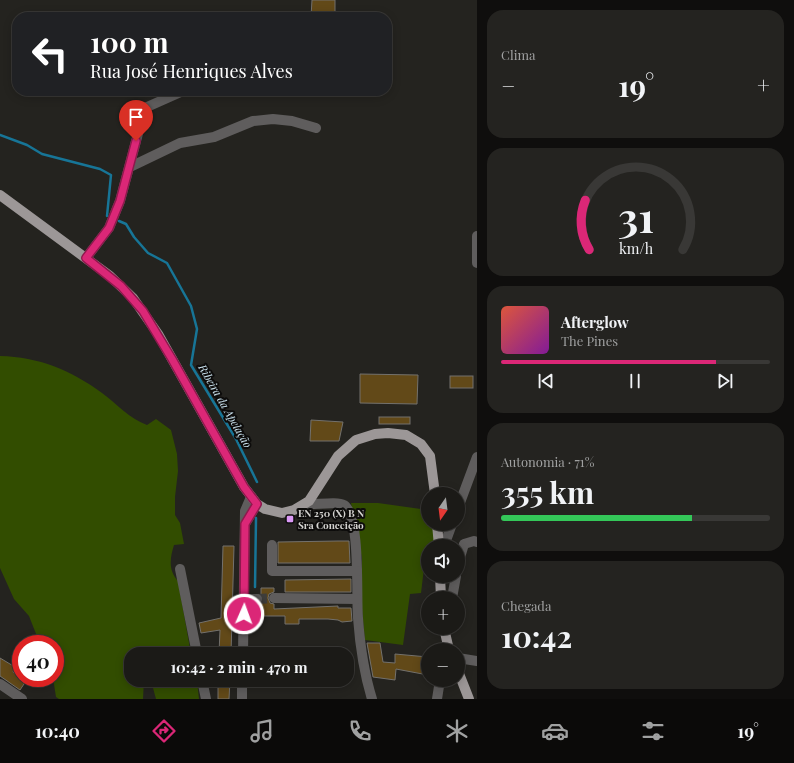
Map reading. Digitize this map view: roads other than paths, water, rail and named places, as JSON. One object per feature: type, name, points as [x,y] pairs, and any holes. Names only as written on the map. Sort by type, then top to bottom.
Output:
[{"type":"main road","points":[[0,195],[86,258],[121,286],[143,311],[254,500],[270,511],[282,513],[294,510],[305,504],[314,494],[338,456],[356,440],[375,434],[406,435],[421,444],[430,456],[434,487]]},
{"type":"main road","points":[[464,687],[469,699]]},
{"type":"street","points":[[86,258],[109,228],[120,201],[130,167],[142,115],[147,108],[172,96]]},
{"type":"street","points":[[130,167],[180,143],[214,137],[253,120],[273,119],[292,121],[316,128]]},
{"type":"street","points":[[477,236],[477,263]]},
{"type":"street","points":[[465,489],[477,457]]},
{"type":"street","points":[[243,647],[245,511],[254,500]]},
{"type":"street","points":[[305,504],[336,503],[346,506],[354,530],[357,571],[357,600],[362,656],[371,696]]},
{"type":"street","points":[[465,544],[474,541],[477,542]]},
{"type":"street","points":[[272,545],[272,571],[357,571]]},
{"type":"street","points":[[180,569],[196,647]]},
{"type":"street","points":[[274,598],[357,600]]},
{"type":"street","points":[[245,599],[257,599]]},
{"type":"street","points":[[465,659],[477,661]]},
{"type":"street","points":[[0,684],[22,699]]},
{"type":"street","points":[[203,687],[206,699]]},
{"type":"street","points":[[242,687],[242,699]]},
{"type":"street","points":[[437,699],[439,687]]},
{"type":"waterway","name":"Ribeira da Apelação","points":[[0,135],[27,145],[42,154],[100,169],[111,175],[107,216]]},
{"type":"waterway","name":"Ribeira da Apelação","points":[[119,221],[126,224],[134,237],[148,253],[167,263],[191,306],[197,329],[191,365],[236,439],[257,482]]},
{"type":"waterway","name":"Ribeira da Apelação","points":[[255,587],[256,518]]},
{"type":"tunnel","points":[[257,599],[274,598]]},
{"type":"place","name":"EN 250 (X) B N Sra Conceição","points":[[290,519]]}]
